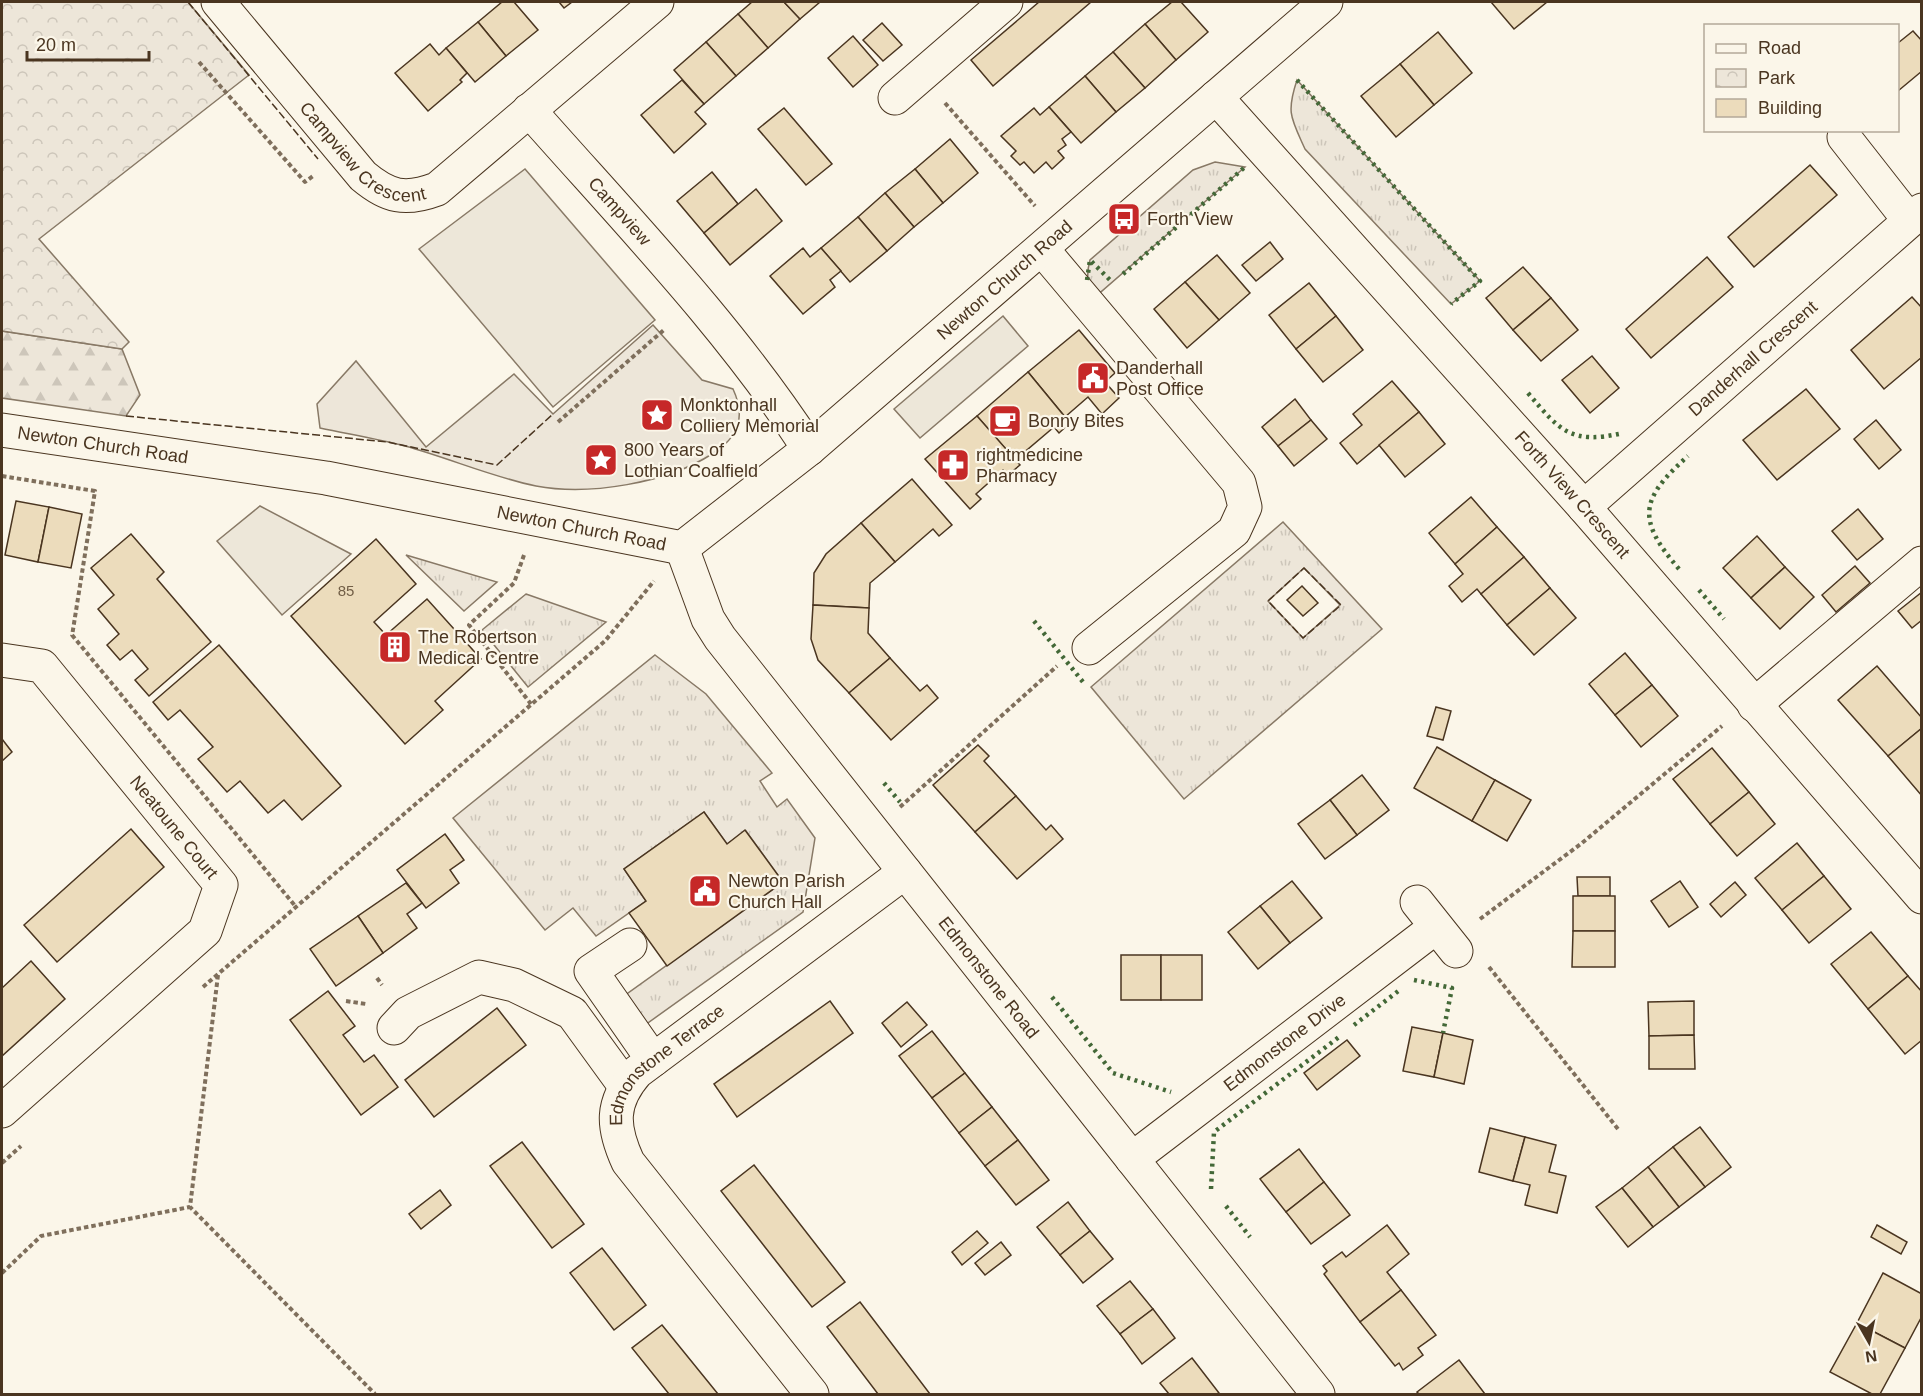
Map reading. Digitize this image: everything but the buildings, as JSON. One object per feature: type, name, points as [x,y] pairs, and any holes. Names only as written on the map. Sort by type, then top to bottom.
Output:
[{"type":"street","name":"Campview Crescent","points":[[218,2],[342,152],[381,191],[411,196],[437,189],[529,110]]},
{"type":"street","points":[[529,110],[657,2]]},
{"type":"street","points":[[895,98],[1006,2]]},
{"type":"street","name":"Newton Church Road","points":[[2,430],[326,478],[682,548],[809,449],[1326,2]]},
{"type":"street","name":"Forth View Crescent","points":[[1216,97],[1584,507],[1922,897]]},
{"type":"street","name":"Campview","points":[[529,110],[653,249],[752,367],[809,449]]},
{"type":"street","points":[[1845,137],[1915,215]]},
{"type":"street","name":"Danderhall Crescent","points":[[1584,507],[1915,215]]},
{"type":"street","points":[[1050,241],[1239,483],[1245,507],[1234,531],[1089,648]]},
{"type":"street","name":"Edmonstone Road","points":[[682,548],[708,620],[1318,1395]]},
{"type":"street","points":[[1754,705],[1922,562]]},
{"type":"street","points":[[2,660],[42,666]]},
{"type":"street","name":"Neatoune Court","points":[[42,666],[220,885],[205,931]]},
{"type":"street","name":"Edmonstone Terrace","points":[[812,1395],[628,1162],[619,1142],[615,1122],[618,1104],[625,1086],[637,1072],[905,872]]},
{"type":"street","points":[[2,1111],[205,931]]},
{"type":"street","name":"Edmonstone Drive","points":[[1132,1160],[1444,931]]},
{"type":"street","points":[[630,945],[591,971],[653,1060]]},
{"type":"street","points":[[394,1028],[408,1013],[480,977],[514,985],[572,1013],[625,1086]]},
{"type":"path","points":[[199,62],[305,182]]},
{"type":"path","points":[[921,76],[1050,241]]},
{"type":"path","points":[[558,422],[665,329]]},
{"type":"path","points":[[2,476],[95,491],[72,635],[42,666]]},
{"type":"path","points":[[531,704],[469,625],[514,583],[536,520]]},
{"type":"path","points":[[201,989],[605,641],[682,548]]},
{"type":"path","points":[[72,635],[296,907]]},
{"type":"path","points":[[873,831],[1058,665]]},
{"type":"path","points":[[1618,1129],[1444,931],[1582,843],[1729,720],[1754,705]]},
{"type":"path","points":[[190,1207],[218,974],[205,931]]},
{"type":"path","points":[[2,1163],[28,1140]]},
{"type":"path","points":[[2,1273],[41,1236],[190,1207]]},
{"type":"path","points":[[190,1207],[375,1395]]},
{"type":"green space","points":[[2,2],[188,2],[249,75],[39,239],[129,342],[122,349],[2,331]]},
{"type":"green space","points":[[1297,80],[1480,281],[1451,304],[1305,149],[1296,130],[1291,108]]},
{"type":"green space","points":[[1215,162],[1245,167],[1095,297],[1088,279],[1090,260],[1193,170]]},
{"type":"green space","points":[[653,325],[702,380],[733,389],[737,399],[739,417],[734,433],[712,454],[673,473],[651,480],[603,488],[557,489],[536,486],[503,478],[405,446],[320,428],[317,404],[356,361],[426,447],[514,374],[553,414]]},
{"type":"green space","points":[[2,331],[122,349],[140,395],[126,416],[2,398]]},
{"type":"green space","points":[[1283,522],[1382,629],[1184,799],[1091,687]],"holes":[[[1304,568],[1340,605],[1303,638],[1268,601]]]},
{"type":"green space","points":[[406,555],[497,582],[464,611]]},
{"type":"green space","points":[[526,594],[606,622],[528,687],[482,630]]},
{"type":"green space","points":[[655,655],[706,694],[772,773],[760,781],[777,807],[787,799],[815,838],[803,912],[645,1025],[624,996],[783,882],[746,831],[727,844],[704,812],[624,869],[646,901],[596,936],[573,908],[545,930],[453,818]]},
{"type":"shaded area","points":[[525,169],[655,320],[553,407],[419,249]]},
{"type":"shaded area","points":[[1003,316],[1028,346],[920,438],[894,409]]},
{"type":"shaded area","points":[[260,506],[351,554],[282,615],[217,541]]},
{"type":"hedge","points":[[1297,80],[1480,281],[1451,304]]},
{"type":"hedge","points":[[1123,274],[1245,167]]},
{"type":"hedge","points":[[1087,280],[1090,260],[1112,282]]},
{"type":"hedge","points":[[1528,393],[1558,426],[1568,432],[1591,437],[1623,433]]},
{"type":"hedge","points":[[1679,569],[1656,536],[1650,523],[1649,510],[1660,485],[1688,456]]},
{"type":"hedge","points":[[1699,590],[1724,619]]},
{"type":"hedge","points":[[1034,621],[1083,682]]},
{"type":"hedge","points":[[884,783],[900,802]]},
{"type":"hedge","points":[[1414,980],[1452,988],[1443,1033]]},
{"type":"hedge","points":[[1354,1025],[1401,989]]},
{"type":"hedge","points":[[1052,997],[1113,1073],[1171,1092]]},
{"type":"hedge","points":[[1211,1189],[1214,1132],[1339,1037]]},
{"type":"hedge","points":[[1226,1206],[1250,1237]]},
{"type":"fence","points":[[188,2],[318,159]]},
{"type":"fence","points":[[126,416],[387,442],[497,465],[553,414]]},
{"type":"fence","points":[[1304,568],[1341,605],[1303,638],[1268,601],[1304,568]]},
{"type":"place","name":"Forth View","points":[[1124,219]]},
{"type":"place","name":"Danderhall Post Office","points":[[1093,378]]},
{"type":"place","name":"Monktonhall Colliery Memorial","points":[[657,415]]},
{"type":"place","name":"Bonny Bites","points":[[1005,421]]},
{"type":"place","name":"800 Years of Lothian Coalfield","points":[[601,460]]},
{"type":"place","name":"rightmedicine Pharmacy","points":[[953,465]]},
{"type":"place","name":"The Robertson Medical Centre","points":[[395,647]]},
{"type":"place","name":"Newton Parish Church Hall","points":[[705,891]]}]
